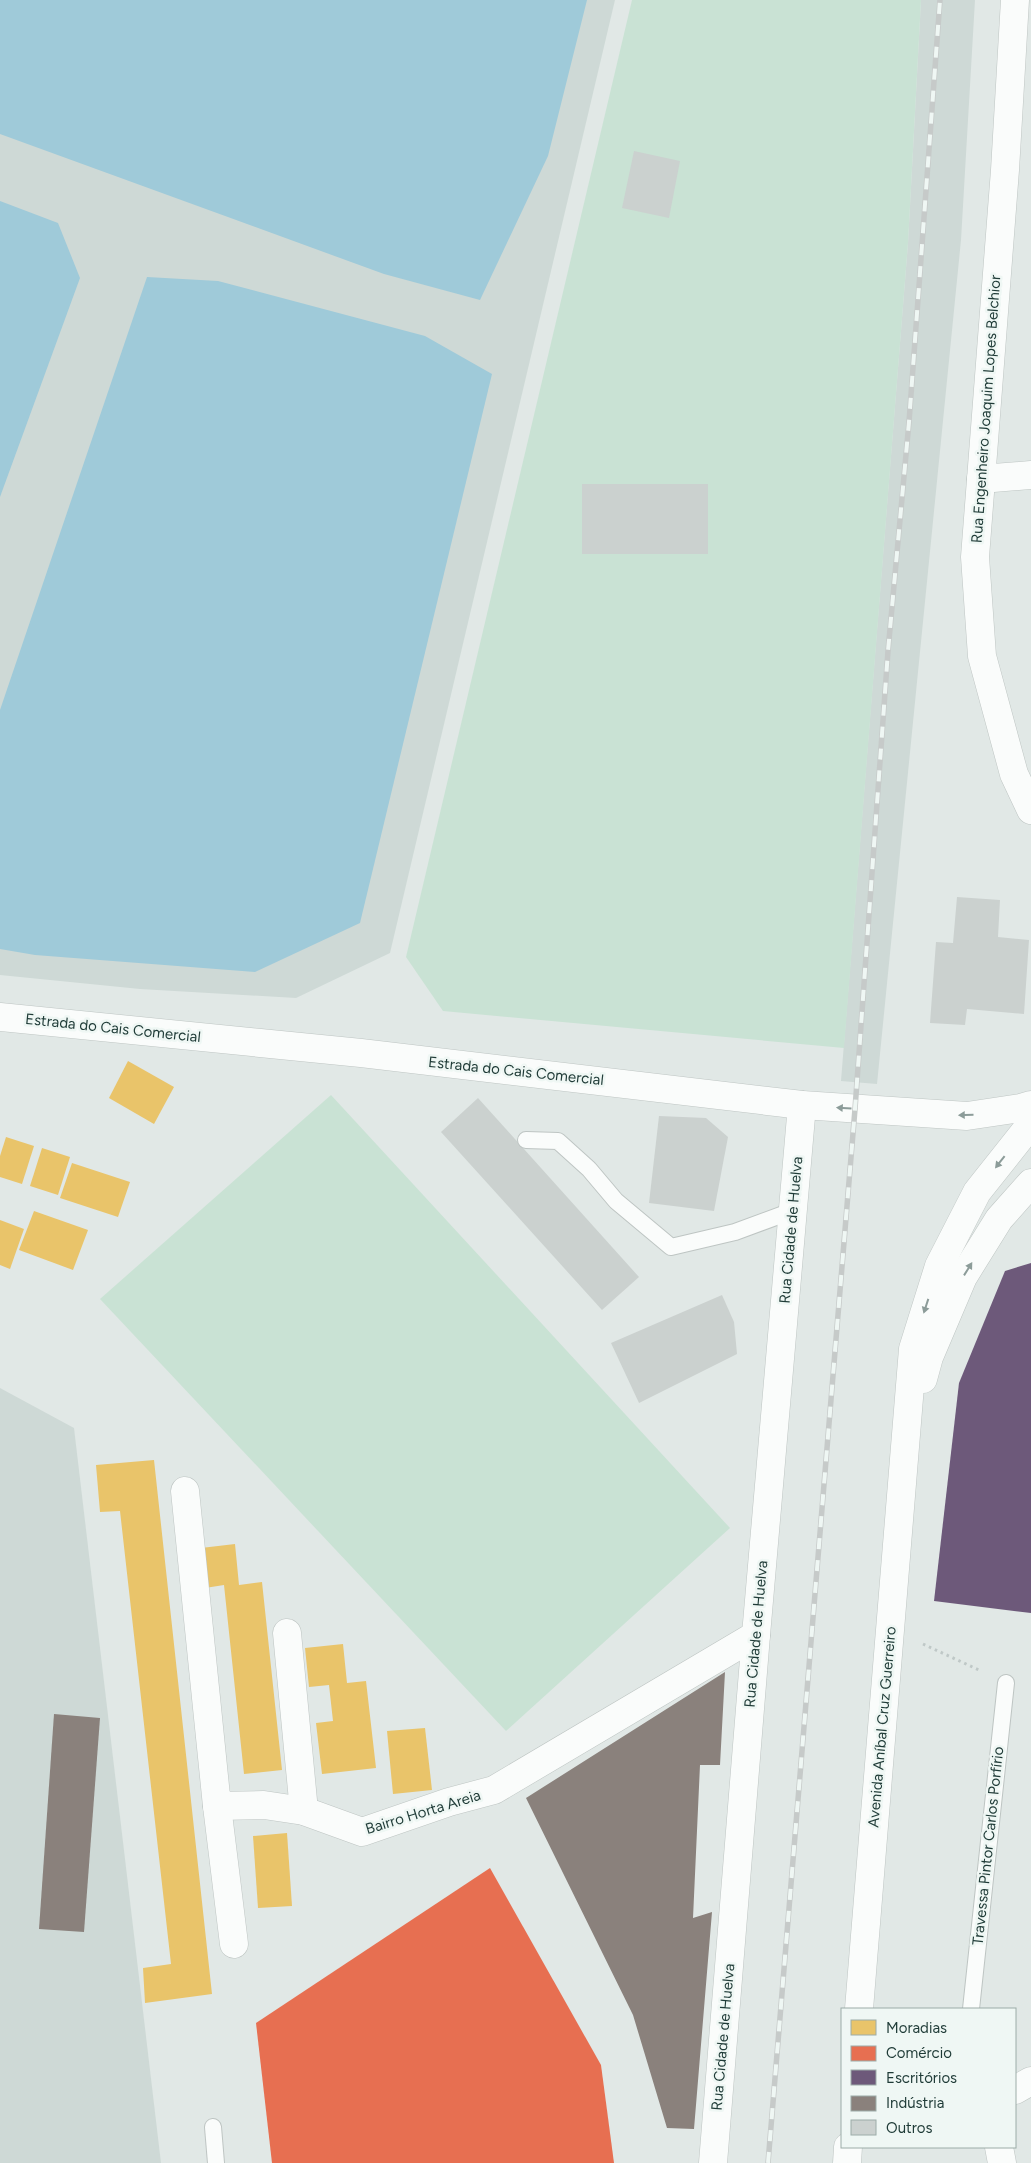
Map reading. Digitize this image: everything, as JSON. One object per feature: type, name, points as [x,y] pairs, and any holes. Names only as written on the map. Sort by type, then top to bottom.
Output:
[{"type":"street","name":"Rua Engenheiro Joaquim Lopes Belchior","points":[[1015,0],[1005,170],[975,556],[982,656],[1014,774],[1031,810]]},
{"type":"street","points":[[981,479],[1031,475]]},
{"type":"street","name":"Estrada do Cais Comercial","points":[[0,1017],[369,1054],[802,1104],[967,1116],[1031,1105]]},
{"type":"street","name":"Rua Cidade de Huelva","points":[[713,2163],[802,1104]]},
{"type":"street","points":[[905,1446],[912,1349],[939,1266],[977,1192],[1031,1124]]},
{"type":"street","points":[[905,1446],[929,1357],[963,1277],[999,1219],[1031,1183]]},
{"type":"street","name":"Avenida Aníbal Cruz Guerreiro","points":[[859,2008],[905,1446]]},
{"type":"street","points":[[184,1491],[217,1806],[234,1944]]},
{"type":"street","points":[[286,1633],[304,1811]]},
{"type":"street","name":"Bairro Horta Areia","points":[[217,1806],[264,1805],[304,1811],[362,1832],[448,1802],[494,1790],[756,1635]]},
{"type":"street","points":[[1016,2089],[1031,2081]]},
{"type":"street","points":[[846,2163],[848,2148]]},
{"type":"street","points":[[999,2148],[1002,2163]]},
{"type":"lane","points":[[526,1140],[558,1141],[589,1169],[616,1201],[671,1247],[735,1232],[792,1211]]},
{"type":"lane","name":"Travessa Pintor Carlos Porfírio","points":[[971,2008],[1006,1683]]},
{"type":"lane","points":[[214,2127],[216,2163]]},
{"type":"path","points":[[890,1628],[1006,1683]]},
{"type":"shaded area","points":[[0,0],[615,0],[390,953],[296,998],[140,989],[0,975]]},
{"type":"shaded area","points":[[921,0],[975,0],[961,240],[877,1084],[841,1081],[908,243]]},
{"type":"shaded area","points":[[0,1388],[74,1428],[161,2163],[0,2163]]},
{"type":"green space","points":[[632,0],[921,0],[908,243],[844,1048],[443,1011],[406,957]]},
{"type":"green space","points":[[331,1095],[730,1528],[506,1731],[100,1299]]},
{"type":"water","points":[[0,0],[587,0],[548,156],[480,300],[384,274],[0,134]]},
{"type":"water","points":[[0,201],[58,223],[80,278],[0,497]]},
{"type":"water","points":[[147,277],[218,281],[425,336],[492,374],[360,923],[255,972],[35,955],[0,949],[0,710]]},
{"type":"building: Moradias","points":[[128,1061],[174,1087],[154,1124],[109,1098]]},
{"type":"building: Moradias","points":[[6,1137],[34,1146],[22,1184],[0,1177],[0,1156]]},
{"type":"building: Moradias","points":[[42,1148],[70,1157],[58,1195],[30,1186]]},
{"type":"building: Moradias","points":[[72,1163],[130,1182],[118,1217],[60,1198]]},
{"type":"building: Moradias","points":[[34,1211],[88,1230],[73,1270],[19,1250]]},
{"type":"building: Moradias","points":[[0,1220],[24,1229],[10,1269],[0,1265]]},
{"type":"building: Moradias","points":[[154,1460],[212,1994],[145,2003],[143,1968],[171,1964],[120,1511],[100,1512],[96,1465]]},
{"type":"building: Moradias","points":[[235,1544],[239,1585],[262,1582],[282,1770],[244,1774],[224,1585],[205,1588],[201,1548]]},
{"type":"building: Moradias","points":[[343,1644],[347,1683],[366,1681],[376,1768],[322,1774],[316,1723],[333,1721],[329,1685],[309,1687],[305,1648]]},
{"type":"building: Moradias","points":[[425,1728],[432,1790],[393,1794],[387,1731]]},
{"type":"building: Moradias","points":[[287,1833],[292,1906],[258,1908],[253,1836]]},
{"type":"building: Comércio","points":[[490,1868],[601,2065],[614,2163],[272,2163],[256,2023]]},
{"type":"building: Escritórios","points":[[1031,1263],[1031,1613],[934,1601],[959,1383],[1005,1271]]},
{"type":"building: Indústria","points":[[725,1672],[720,1765],[700,1765],[693,1918],[712,1912],[694,2129],[667,2128],[633,2015],[526,1798]]},
{"type":"building: Indústria","points":[[54,1714],[100,1718],[84,1932],[39,1929]]},
{"type":"building: Outros","points":[[634,151],[680,161],[669,218],[622,208]]},
{"type":"building: Outros","points":[[582,484],[708,484],[708,554],[582,554]]},
{"type":"building: Outros","points":[[957,897],[1000,900],[998,937],[1029,940],[1024,1014],[967,1009],[965,1025],[930,1023],[936,942],[953,943]]},
{"type":"building: Outros","points":[[478,1098],[639,1277],[602,1310],[441,1132]]},
{"type":"building: Outros","points":[[659,1116],[706,1118],[728,1137],[714,1211],[649,1203]]},
{"type":"building: Outros","points":[[722,1295],[734,1322],[737,1354],[639,1403],[611,1343]]},
{"type":"railway","points":[[768,2163],[855,1109],[888,651],[909,422],[940,0]]}]
